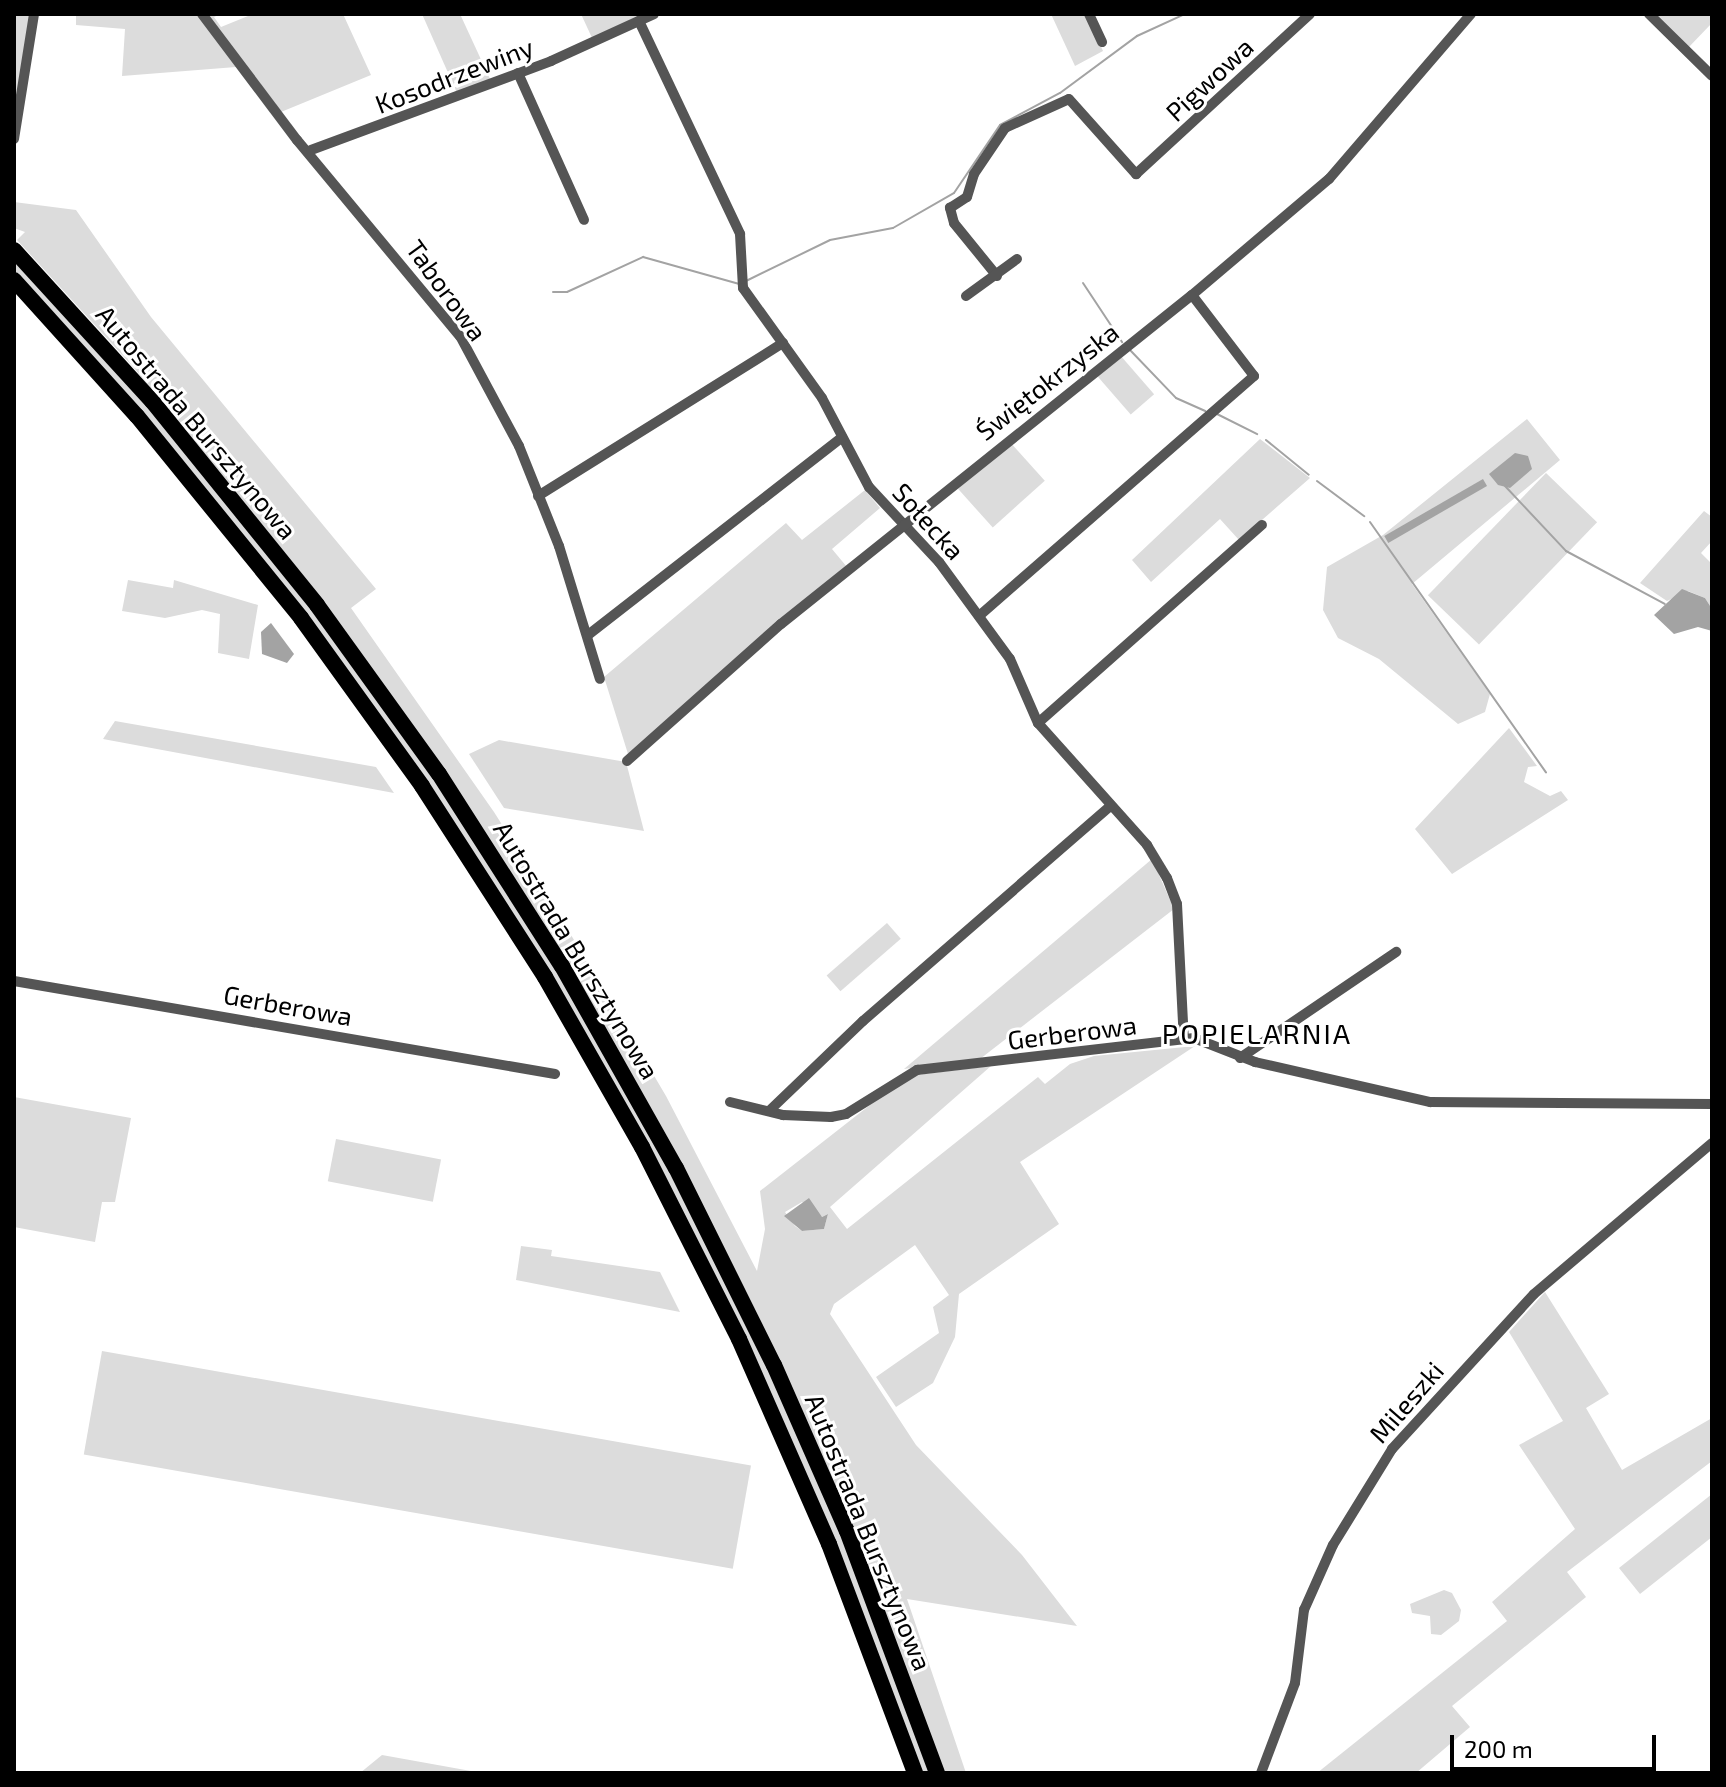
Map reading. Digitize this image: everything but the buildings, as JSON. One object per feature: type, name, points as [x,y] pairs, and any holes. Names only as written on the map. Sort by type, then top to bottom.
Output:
[{"type":"highway","name":"Autostrada Bursztynowa","points":[[14,250],[152,401],[317,605],[447,786],[562,966],[691,1196],[774,1365],[847,1531],[937,1773]]},
{"type":"highway","name":"Autostrada Bursztynowa","points":[[14,280],[148,428],[301,618],[414,774],[545,977],[642,1147],[739,1339],[829,1544],[915,1773]]},
{"type":"street","points":[[14,139],[34,14]]},
{"type":"street","name":"Taborowa","points":[[202,14],[297,140],[311,150],[460,336],[503,414],[538,496],[588,635],[600,679]]},
{"type":"street","name":"Kosodrzewiny","points":[[311,150],[518,73],[654,14]]},
{"type":"street","points":[[1089,14],[1102,42]]},
{"type":"street","name":"Pigwowa","points":[[997,276],[954,223],[950,208],[967,197],[974,174],[1005,128],[1069,99],[1136,174],[1310,14]]},
{"type":"street","name":"Świętokrzyska","points":[[627,761],[781,624],[1192,295],[1365,142],[1471,14]]},
{"type":"street","points":[[1649,14],[1712,76]]},
{"type":"street","name":"Sołecka","points":[[639,21],[740,234],[743,288],[822,398],[869,487],[979,616],[1010,659],[1038,723],[1147,845],[1176,896],[1184,1040]]},
{"type":"street","points":[[518,73],[584,220]]},
{"type":"street","points":[[966,296],[1017,259]]},
{"type":"street","points":[[979,616],[1254,376],[1192,295]]},
{"type":"street","points":[[538,496],[783,343]]},
{"type":"street","points":[[588,635],[842,437]]},
{"type":"street","points":[[1038,723],[1262,525]]},
{"type":"street","points":[[769,1111],[863,1021],[1110,806]]},
{"type":"street","points":[[1240,1058],[1396,952]]},
{"type":"street","name":"Gerberowa","points":[[14,981],[555,1074]]},
{"type":"street","name":"Gerberowa","points":[[730,1102],[769,1111],[839,1116],[917,1070],[1184,1040],[1203,1041],[1240,1058],[1430,1102],[1712,1104]]},
{"type":"street","name":"Mileszki","points":[[1261,1773],[1295,1683],[1304,1610],[1333,1545],[1392,1449],[1534,1294],[1712,1143]]},
{"type":"shaded area","points":[[14,14],[32,14],[14,120]]},
{"type":"shaded area","points":[[76,14],[198,14],[236,67],[122,76],[125,29],[76,25]]},
{"type":"shaded area","points":[[205,14],[221,14],[214,17],[221,27],[253,14],[343,14],[371,75],[281,112]]},
{"type":"shaded area","points":[[422,14],[460,14],[490,79],[457,93]]},
{"type":"shaded area","points":[[581,14],[640,14],[641,18],[593,40]]},
{"type":"shaded area","points":[[1051,14],[1086,14],[1103,51],[1075,66]]},
{"type":"shaded area","points":[[1653,14],[1712,14],[1712,23],[1687,49]]},
{"type":"shaded area","points":[[14,202],[76,210],[151,317],[376,589],[351,608],[494,812],[564,923],[666,1096],[757,1271],[765,1229],[760,1191],[907,1076],[991,1066],[830,1207],[847,1229],[1038,1077],[1045,1084],[1070,1064],[1094,1056],[1195,1046],[1020,1162],[1059,1224],[959,1294],[955,1337],[933,1383],[896,1407],[876,1377],[939,1333],[933,1307],[949,1295],[915,1245],[834,1304],[830,1314],[916,1445],[1022,1555],[1077,1626],[907,1599],[966,1773],[944,1773],[867,1563],[757,1313],[672,1145],[553,937],[435,756],[308,581],[134,368],[17,240],[25,232],[14,228]],"holes":[[[802,1202],[822,1217],[828,1214],[824,1229],[802,1231],[785,1212]]]},
{"type":"shaded area","points":[[14,262],[132,385],[350,657],[539,936],[690,1204],[818,1475],[932,1773],[919,1773],[709,1268],[416,769],[14,273]]},
{"type":"shaded area","points":[[1120,355],[1154,394],[1131,415],[1097,375]]},
{"type":"shaded area","points":[[1527,419],[1560,460],[1412,584],[1490,694],[1485,712],[1458,724],[1379,659],[1338,638],[1323,610],[1327,567],[1383,535]]},
{"type":"shaded area","points":[[1260,439],[1310,478],[1239,540],[1220,519],[1151,582],[1132,560]]},
{"type":"shaded area","points":[[1010,442],[1045,481],[993,527],[958,489]]},
{"type":"shaded area","points":[[1515,453],[1528,456],[1532,469],[1510,488],[1498,485],[1489,474]]},
{"type":"shaded area","points":[[1546,473],[1597,522],[1479,645],[1428,595]]},
{"type":"shaded area","points":[[1483,479],[1487,486],[1388,543],[1384,536]]},
{"type":"shaded area","points":[[865,490],[880,508],[832,549],[847,567],[628,754],[604,677],[786,523],[802,540]]},
{"type":"shaded area","points":[[1704,511],[1712,517],[1712,541],[1701,553],[1712,564],[1712,609],[1705,598],[1688,591],[1667,601],[1640,583]]},
{"type":"shaded area","points":[[128,580],[173,588],[174,580],[258,605],[249,659],[218,653],[220,614],[202,610],[165,618],[122,611]]},
{"type":"shaded area","points":[[1682,589],[1705,598],[1712,609],[1712,631],[1698,627],[1674,634],[1654,615]]},
{"type":"shaded area","points":[[271,623],[294,654],[287,663],[262,654],[261,632]]},
{"type":"shaded area","points":[[115,721],[376,767],[394,793],[103,739]]},
{"type":"shaded area","points":[[1509,728],[1537,766],[1528,767],[1524,782],[1550,796],[1561,791],[1568,800],[1452,874],[1415,829]]},
{"type":"shaded area","points":[[499,740],[626,762],[644,831],[504,808],[469,754]]},
{"type":"shaded area","points":[[1152,859],[1174,909],[980,1059],[904,1069]]},
{"type":"shaded area","points":[[887,923],[901,939],[840,991],[827,975]]},
{"type":"shaded area","points":[[14,1097],[131,1118],[115,1202],[102,1202],[95,1242],[14,1227]]},
{"type":"shaded area","points":[[336,1139],[441,1159],[433,1202],[328,1181]]},
{"type":"shaded area","points":[[809,1198],[822,1217],[828,1214],[824,1229],[802,1231],[784,1216]]},
{"type":"shaded area","points":[[521,1246],[552,1250],[551,1256],[660,1272],[680,1312],[516,1280]]},
{"type":"shaded area","points":[[1545,1292],[1609,1394],[1586,1408],[1622,1470],[1712,1418],[1712,1461],[1567,1572],[1586,1597],[1452,1706],[1470,1727],[1416,1773],[1317,1773],[1507,1621],[1492,1602],[1575,1529],[1519,1445],[1563,1421],[1509,1332]]},
{"type":"shaded area","points":[[102,1351],[751,1465],[733,1569],[84,1454]]},
{"type":"shaded area","points":[[1712,1494],[1712,1537],[1640,1594],[1619,1568]]},
{"type":"shaded area","points":[[1444,1590],[1452,1593],[1461,1610],[1459,1621],[1441,1635],[1431,1634],[1430,1616],[1412,1613],[1410,1604]]},
{"type":"shaded area","points":[[382,1755],[482,1773],[360,1773]]},
{"type":"waterway","points":[[746,281],[830,240],[893,228],[954,193],[1000,125],[1060,93],[1137,36],[1185,14]]},
{"type":"waterway","points":[[553,292],[567,292],[643,257],[739,284]]},
{"type":"waterway","points":[[1083,283],[1122,342]]},
{"type":"waterway","points":[[1130,350],[1176,398],[1205,411]]},
{"type":"waterway","points":[[1217,414],[1257,434]]},
{"type":"waterway","points":[[1266,440],[1309,475]]},
{"type":"waterway","points":[[1317,481],[1364,516]]},
{"type":"waterway","points":[[1505,486],[1566,551],[1665,604]]},
{"type":"waterway","points":[[1370,522],[1546,772]]},
{"type":"district","name":"POPIELARNIA","points":[[1257,1033]]}]
